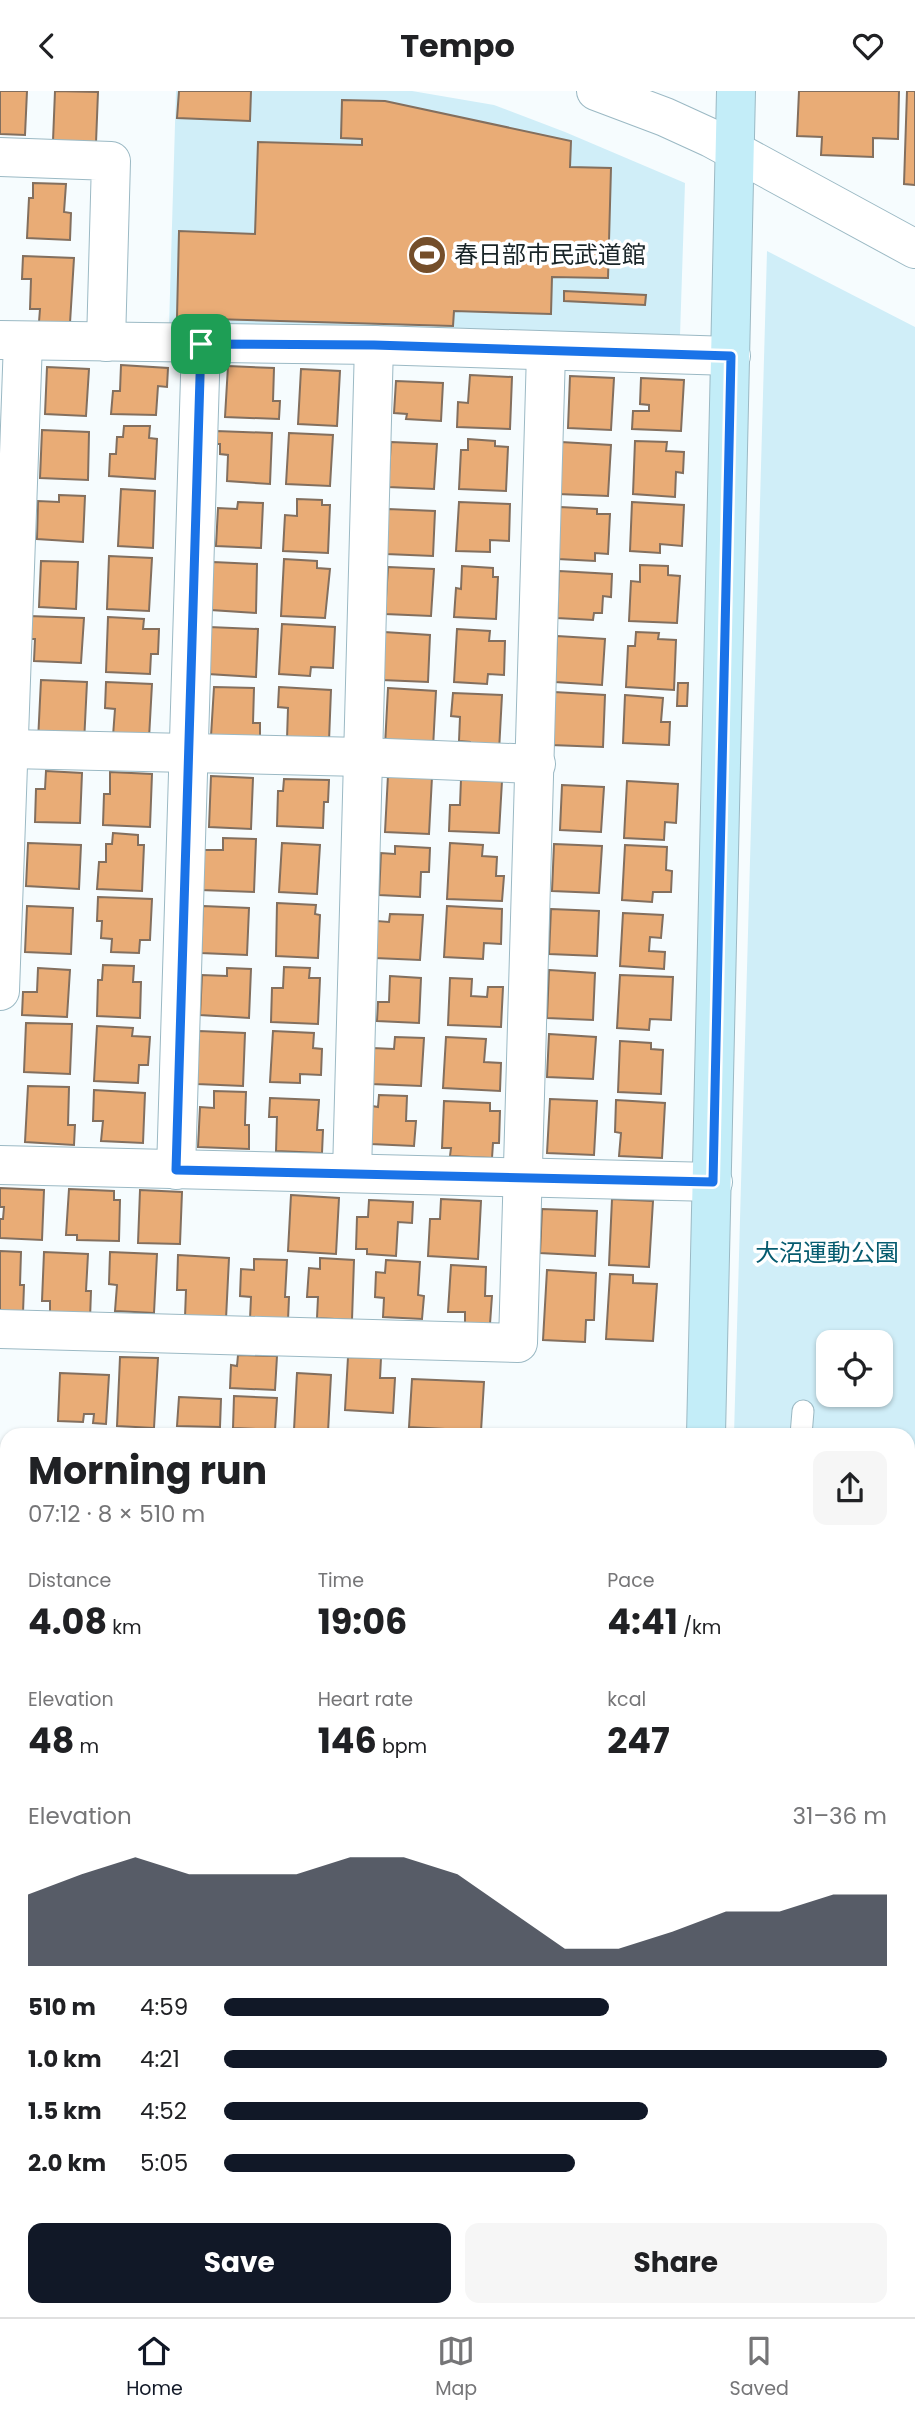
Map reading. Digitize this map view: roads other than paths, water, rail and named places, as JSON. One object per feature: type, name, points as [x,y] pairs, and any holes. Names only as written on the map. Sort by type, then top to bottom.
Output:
[{"type":"street","points":[[596,91],[665,117],[915,249]]},
{"type":"street","points":[[706,1428],[736,91]]},
{"type":"street","points":[[0,157],[111,161],[106,342]]},
{"type":"street","points":[[0,991],[9,749],[12,341],[374,345],[731,356]]},
{"type":"street","points":[[176,1170],[201,344]]},
{"type":"street","points":[[352,1173],[374,345]]},
{"type":"street","points":[[0,1329],[518,1343],[547,352]]},
{"type":"street","points":[[9,749],[536,764]]},
{"type":"street","points":[[0,1165],[713,1182]]},
{"type":"lane","points":[[802,1428],[803,1411]]},
{"type":"place","name":"春日部市民武道館","points":[[427,255]]},
{"type":"park label","name":"大沼運動公園","points":[[827,1253]]}]
